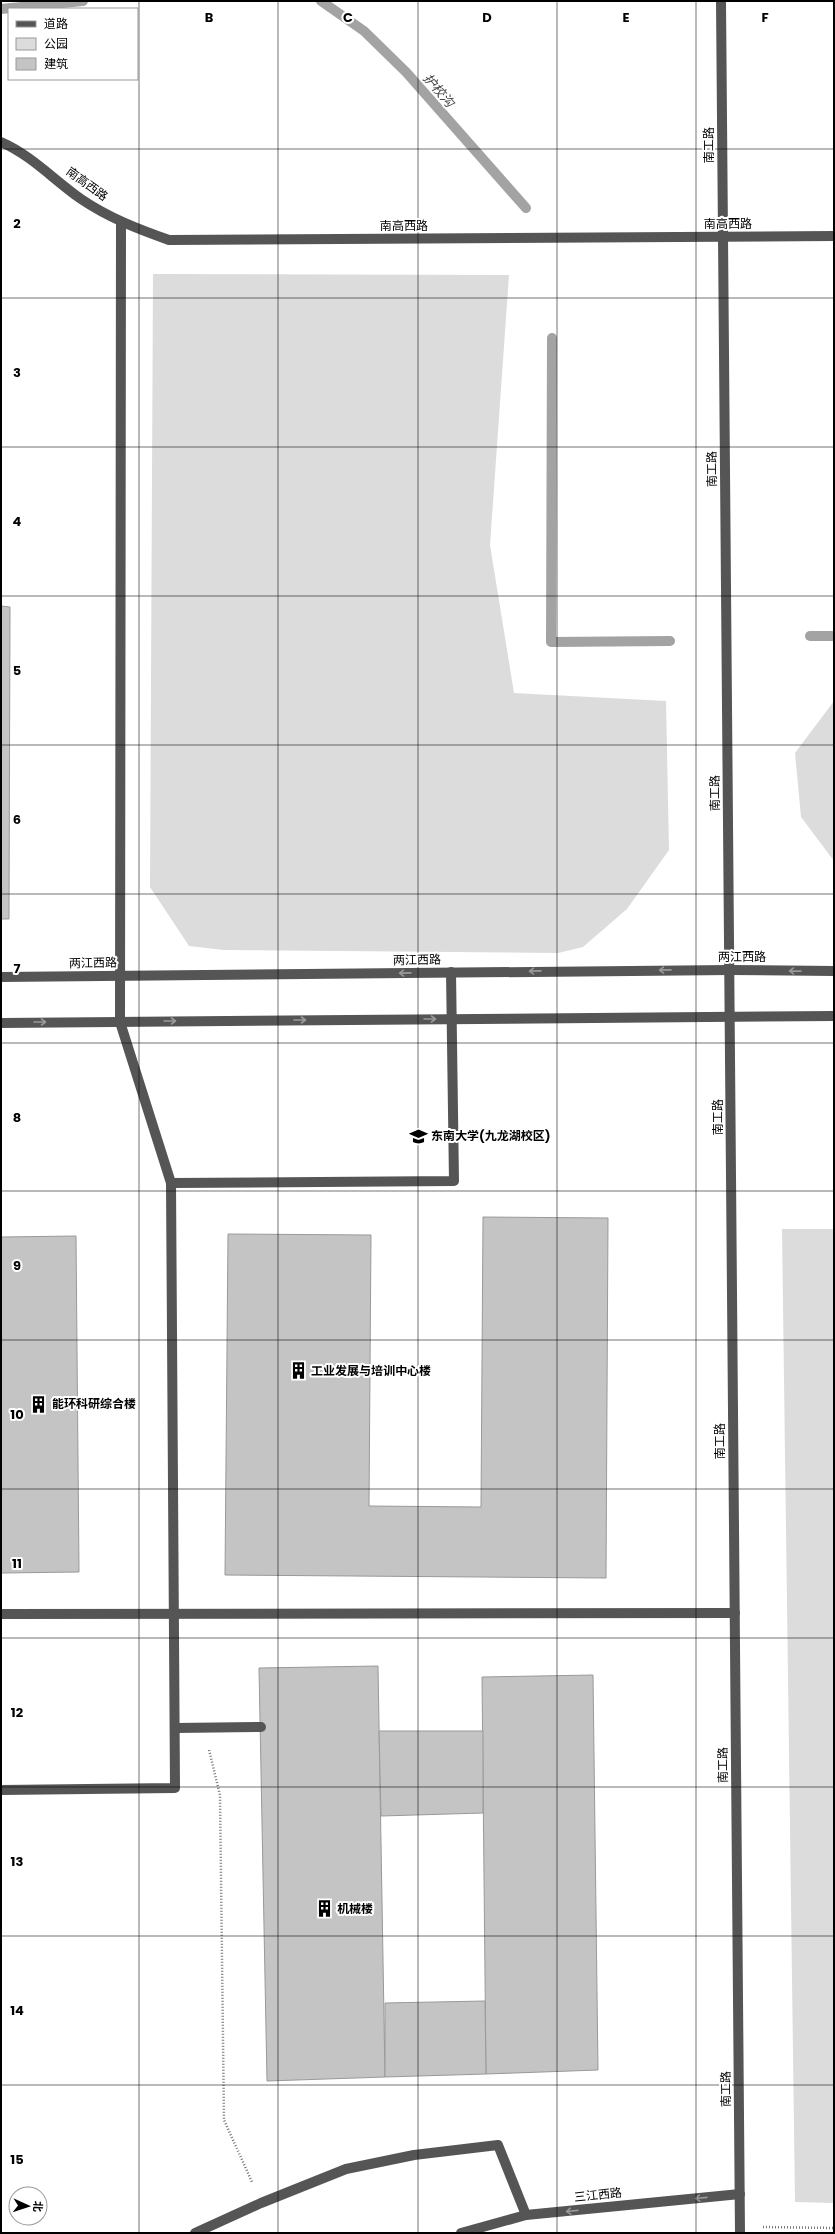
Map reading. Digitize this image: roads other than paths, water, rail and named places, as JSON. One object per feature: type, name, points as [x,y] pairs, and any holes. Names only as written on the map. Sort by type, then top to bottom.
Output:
[{"type":"street","name":"南工路","points":[[721,1],[740,2230]]},
{"type":"street","name":"南高西路","points":[[1,142],[45,169],[81,198],[121,223],[170,240],[834,236]]},
{"type":"street","points":[[1,1790],[175,1788],[171,1184],[120,1022],[121,223]]},
{"type":"street","name":"两江西路","points":[[1,977],[451,972],[730,970],[834,971]]},
{"type":"street","points":[[171,1184],[454,1181],[451,972]]},
{"type":"street","points":[[1,1023],[834,1016]]},
{"type":"street","points":[[1,1614],[735,1613]]},
{"type":"street","points":[[175,1728],[261,1727]]},
{"type":"street","points":[[195,2233],[261,2203],[346,2169],[414,2155],[498,2145],[526,2215]]},
{"type":"street","name":"三江西路","points":[[461,2233],[526,2215],[740,2194]]},
{"type":"waterway","name":"护校沟","points":[[11,8],[83,1]]},
{"type":"waterway","name":"护校沟","points":[[321,1],[364,31],[406,72],[526,208]]},
{"type":"waterway","name":"护校沟","points":[[1,9],[8,8]]},
{"type":"waterway","points":[[552,338],[551,642],[670,641]]},
{"type":"waterway","points":[[810,636],[834,636]]},
{"type":"place","name":"东南大学(九龙湖校区)","points":[[418,1136]]},
{"type":"place","name":"工业发展与培训中心楼","points":[[298,1371]]},
{"type":"place","name":"能环科研综合楼","points":[[39,1404]]},
{"type":"place","name":"机械楼","points":[[324,1909]]}]
